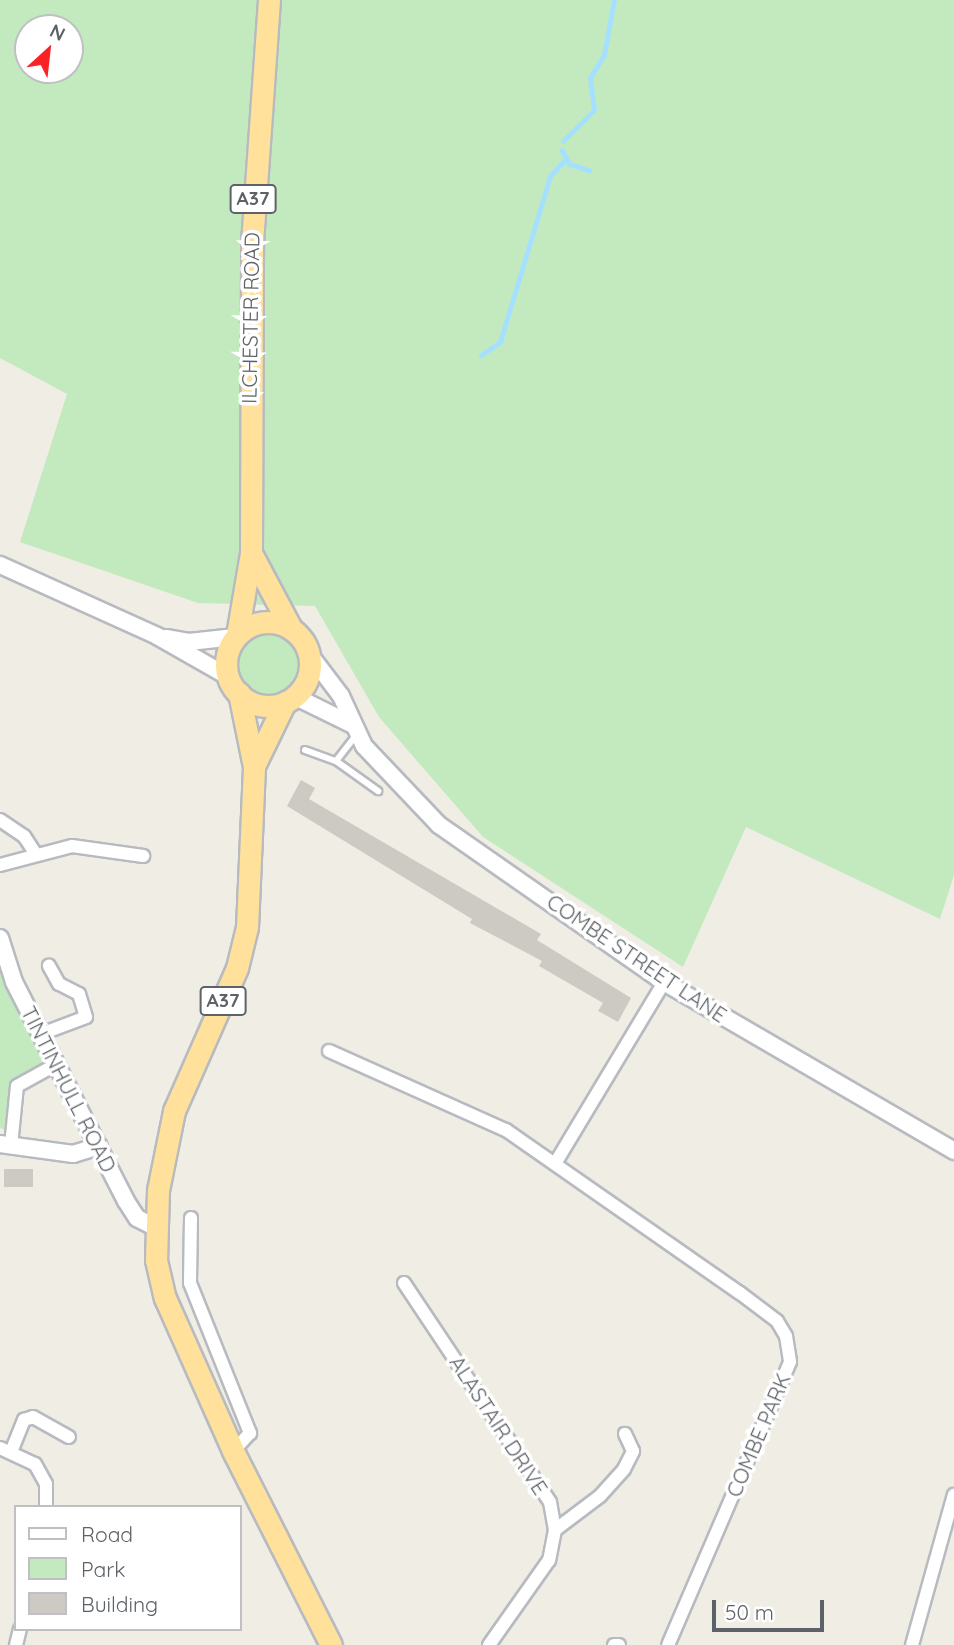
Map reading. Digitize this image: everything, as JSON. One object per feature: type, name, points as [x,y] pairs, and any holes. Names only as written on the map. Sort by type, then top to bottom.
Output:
[{"type":"highway","name":"ILCHESTER ROAD","points":[[236,636],[251,553],[251,265],[269,0]]},
{"type":"highway","name":"ILCHESTER ROAD","points":[[251,553],[292,630]]},
{"type":"highway","points":[[236,636],[265,622],[292,630]]},
{"type":"highway","name":"A37","points":[[254,767],[289,699],[310,674],[310,655],[292,630]]},
{"type":"highway","name":"A37","points":[[236,636],[226,659],[254,767],[250,897],[241,955],[181,1088],[161,1167],[155,1227],[165,1298],[233,1451],[331,1645]]},
{"type":"highway","points":[[234,685],[257,704],[289,699]]},
{"type":"street","points":[[0,565],[157,636],[234,685]]},
{"type":"street","points":[[157,636],[189,642],[236,636]]},
{"type":"street","name":"COMBE STREET LANE","points":[[310,655],[341,696],[356,729],[394,783],[439,825],[664,982],[954,1151]]},
{"type":"street","name":"COMBE STREET LANE","points":[[289,699],[356,729]]},
{"type":"street","points":[[0,820],[24,836],[35,853]]},
{"type":"street","points":[[0,865],[35,853],[72,846],[143,856]]},
{"type":"street","name":"TINTINHULL ROAD","points":[[0,938],[14,982],[137,1218],[155,1227]]},
{"type":"street","points":[[41,1034],[86,1017],[79,994],[59,984],[49,966]]},
{"type":"street","points":[[556,1162],[664,982]]},
{"type":"street","name":"COMBE PARK","points":[[329,1051],[506,1130],[556,1162],[777,1321],[790,1351],[667,1645]]},
{"type":"street","points":[[57,1064],[17,1086],[5,1145],[73,1154],[99,1146]]},
{"type":"street","points":[[191,1218],[190,1283],[250,1433],[233,1451]]},
{"type":"street","name":"ALASTAIR DRIVE","points":[[404,1283],[534,1474],[550,1502],[555,1530],[549,1560],[489,1645]]},
{"type":"street","points":[[46,1505],[40,1473],[5,1450],[24,1420],[33,1417],[69,1437]]},
{"type":"street","points":[[555,1530],[600,1496],[624,1469],[633,1451],[625,1434]]},
{"type":"street","points":[[912,1645],[954,1495]]},
{"type":"lane","points":[[336,761],[356,729]]},
{"type":"lane","points":[[305,750],[336,761],[378,791]]},
{"type":"green space","points":[[0,0],[954,0],[954,875],[940,919],[746,827],[683,967],[483,837],[379,717],[315,606],[198,603],[20,542],[67,394],[0,358]]},
{"type":"green space","points":[[263,631],[275,631],[292,640],[299,651],[299,675],[292,686],[275,695],[263,695],[251,690],[242,681],[237,669],[237,657],[242,645],[251,636]]},
{"type":"green space","points":[[0,938],[57,1064],[17,1086],[12,1132],[0,1128]]},
{"type":"building","points":[[301,780],[315,788],[309,799],[541,934],[537,940],[631,998],[618,1022],[598,1011],[603,1003],[539,966],[542,961],[470,923],[472,919],[287,806]]},
{"type":"building","points":[[4,1169],[33,1169],[33,1187],[4,1187]]},
{"type":"waterway","points":[[563,141],[594,110],[590,78],[604,55],[614,0]]},
{"type":"waterway","points":[[562,150],[570,164],[589,170]]},
{"type":"waterway","points":[[481,355],[500,342],[550,176],[566,159]]}]
